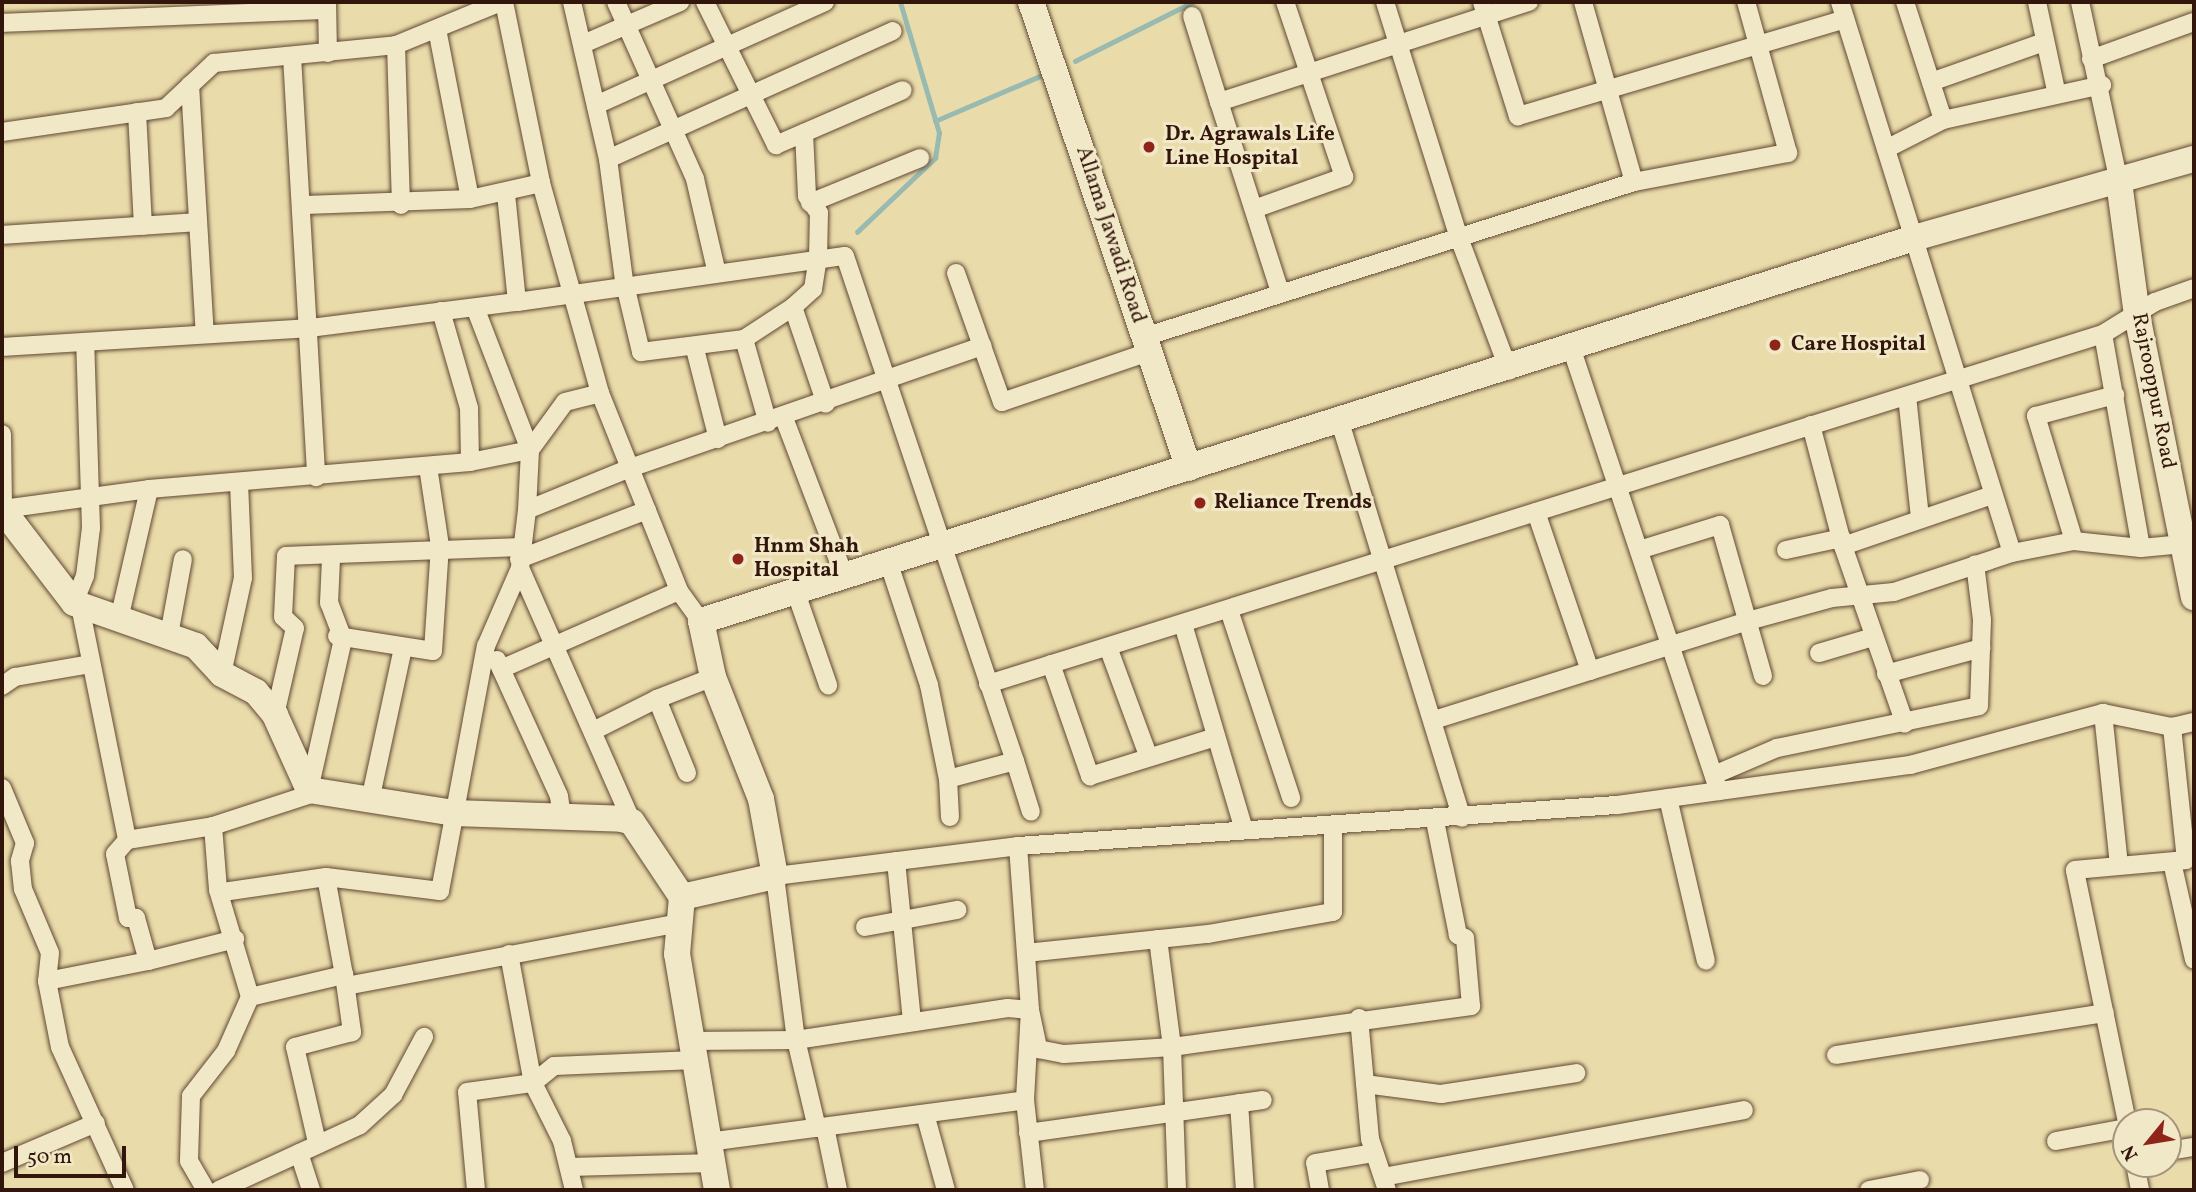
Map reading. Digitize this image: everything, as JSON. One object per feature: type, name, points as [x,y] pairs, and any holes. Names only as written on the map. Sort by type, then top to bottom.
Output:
[{"type":"street","points":[[2,132],[166,108],[214,63],[396,45],[437,29],[460,9],[503,2],[541,183],[600,393],[679,592],[701,621],[713,677],[761,799],[775,876],[796,1040],[838,1190]]},
{"type":"street","points":[[572,2],[608,159],[625,289],[641,352],[695,349],[744,339],[793,307],[813,289],[818,259],[819,213],[810,203],[804,133]]},
{"type":"street","points":[[616,2],[695,178],[716,270]]},
{"type":"street","points":[[583,44],[680,2]]},
{"type":"street","points":[[705,2],[776,145],[903,90]]},
{"type":"street","points":[[596,105],[727,43],[825,2]]},
{"type":"street","name":"Allama Jawadi Road","points":[[1031,2],[1189,468]]},
{"type":"street","points":[[1254,209],[1344,177],[1285,2]]},
{"type":"street","points":[[1385,2],[1458,235],[1509,371]]},
{"type":"street","points":[[1219,102],[1484,8],[1529,2]]},
{"type":"street","points":[[1583,2],[1612,89],[1634,183]]},
{"type":"street","points":[[956,273],[1002,402],[1280,292],[1458,235],[1634,183],[1788,153],[1746,2]]},
{"type":"street","points":[[1905,2],[1943,120]]},
{"type":"street","points":[[2037,2],[2056,91]]},
{"type":"street","points":[[2080,2],[2091,59],[2102,85],[2119,183]]},
{"type":"street","points":[[2,23],[327,6],[328,53]]},
{"type":"street","points":[[1484,8],[1518,116],[1758,49],[1842,10],[2012,553]]},
{"type":"street","points":[[1192,16],[1280,292]]},
{"type":"street","points":[[2091,59],[2194,22]]},
{"type":"street","points":[[437,29],[470,199]]},
{"type":"street","points":[[608,159],[754,98],[893,31]]},
{"type":"street","points":[[1931,82],[2044,42]]},
{"type":"street","points":[[396,45],[401,205]]},
{"type":"street","points":[[292,56],[305,205],[316,477]]},
{"type":"street","points":[[190,85],[205,334]]},
{"type":"street","points":[[1886,149],[1943,120],[2056,91],[2102,85]]},
{"type":"street","points":[[137,113],[143,226]]},
{"type":"street","points":[[810,203],[920,158]]},
{"type":"street","points":[[701,621],[938,545],[1509,371],[1914,238],[2119,183],[2194,159]]},
{"type":"street","points":[[305,205],[401,205],[470,199],[541,183]]},
{"type":"street","name":"Rajrooppur Road","points":[[2119,183],[2137,315],[2189,535],[2194,590]]},
{"type":"street","points":[[506,193],[517,302]]},
{"type":"street","points":[[2,235],[198,222]]},
{"type":"street","points":[[2,347],[310,328],[441,311],[476,310],[517,302],[575,298],[716,270],[845,256],[938,545],[1016,761],[1031,812]]},
{"type":"street","points":[[988,684],[1385,562],[2103,334],[2194,288]]},
{"type":"street","points":[[793,307],[826,404]]},
{"type":"street","points":[[223,892],[326,877],[440,891],[489,640],[519,558],[527,510],[530,450],[476,310]]},
{"type":"street","points":[[441,311],[469,408],[470,462]]},
{"type":"street","points":[[2103,334],[2141,548]]},
{"type":"street","points":[[744,339],[776,420],[844,575]]},
{"type":"street","points":[[77,605],[85,576],[92,495],[85,342]]},
{"type":"street","points":[[527,510],[630,468],[826,404],[885,378],[983,346]]},
{"type":"street","points":[[695,349],[718,439]]},
{"type":"street","points":[[1572,350],[1716,783]]},
{"type":"street","points":[[2,509],[149,489],[470,462],[530,450],[565,402],[600,393]]},
{"type":"street","points":[[2074,541],[2036,416],[2115,395]]},
{"type":"street","points":[[1907,396],[1920,518]]},
{"type":"street","points":[[1340,422],[1462,818]]},
{"type":"street","points":[[1811,425],[1842,542],[1905,724]]},
{"type":"street","points":[[2,434],[2,509],[77,605],[127,840]]},
{"type":"street","points":[[337,636],[433,651],[440,547],[428,467]]},
{"type":"street","points":[[222,674],[243,578],[239,483]]},
{"type":"street","points":[[120,615],[149,489]]},
{"type":"street","points":[[1786,550],[1842,542],[1992,495]]},
{"type":"street","points":[[275,715],[295,628],[283,617],[286,556],[331,559],[440,547],[519,558],[647,510]]},
{"type":"street","points":[[1536,512],[1590,671]]},
{"type":"street","points":[[1639,550],[1720,524],[1763,676]]},
{"type":"street","points":[[1434,720],[1672,648],[1748,621],[1859,595],[1894,592],[2012,553],[2074,541],[2141,548],[2189,535]]},
{"type":"street","points":[[519,558],[632,822],[682,897],[677,954],[717,1190]]},
{"type":"street","points":[[169,635],[183,559]]},
{"type":"street","points":[[313,791],[343,639],[337,636],[329,603],[331,559]]},
{"type":"street","points":[[888,561],[929,685],[948,779],[950,817]]},
{"type":"street","points":[[1716,783],[1777,748],[1905,724],[1979,706],[1982,649],[1975,564]]},
{"type":"street","points":[[795,590],[828,685]]},
{"type":"street","points":[[501,669],[679,592]]},
{"type":"street","points":[[77,605],[120,615],[196,646],[222,674],[256,691],[275,715],[313,791]]},
{"type":"street","points":[[1229,610],[1291,797]]},
{"type":"street","points":[[1182,624],[1244,830]]},
{"type":"street","points":[[1819,653],[1873,637]]},
{"type":"street","points":[[489,640],[559,796],[562,817]]},
{"type":"street","points":[[1108,647],[1148,755]]},
{"type":"street","points":[[371,796],[403,648]]},
{"type":"street","points":[[1886,674],[1982,649]]},
{"type":"street","points":[[2,686],[15,677],[90,664]]},
{"type":"street","points":[[1051,664],[1090,776],[1148,755],[1216,737]]},
{"type":"street","points":[[593,731],[657,699],[713,677]]},
{"type":"street","points":[[657,699],[687,772]]},
{"type":"street","points":[[2103,713],[2119,865]]},
{"type":"street","points":[[682,897],[775,876],[1018,846],[1244,830],[1435,821],[1668,798],[1716,783],[1910,765],[2103,713],[2172,727],[2194,722]]},
{"type":"street","points":[[2124,1108],[2075,870],[2186,860],[2172,727]]},
{"type":"street","points":[[948,779],[1016,761]]},
{"type":"street","points":[[2,788],[25,843],[20,861],[23,889],[50,953],[47,981],[60,1046],[125,1190]]},
{"type":"street","points":[[148,961],[136,918],[128,918],[115,854],[127,840],[213,826],[313,791],[371,796],[454,813],[632,822]]},
{"type":"street","points":[[1668,798],[1706,961]]},
{"type":"street","points":[[1030,1010],[1038,1049],[1064,1054],[1172,1047],[1359,1018],[1471,1006],[1465,939],[1458,935],[1435,821]]},
{"type":"street","points":[[1026,953],[1158,939],[1333,912],[1333,825]]},
{"type":"street","points":[[206,1190],[188,1161],[191,1096],[226,1051],[250,997],[223,892],[213,826]]},
{"type":"street","points":[[1018,846],[1030,1010],[1025,1100],[1035,1190]]},
{"type":"street","points":[[896,861],[912,1020]]},
{"type":"street","points":[[2172,862],[2194,960]]},
{"type":"street","points":[[317,1142],[295,1047],[352,1032],[326,877]]},
{"type":"street","points":[[865,927],[957,910]]},
{"type":"street","points":[[250,997],[679,923]]},
{"type":"street","points":[[47,981],[148,961],[236,939]]},
{"type":"street","points":[[1158,939],[1172,1047],[1177,1190]]},
{"type":"street","points":[[509,954],[533,1083],[570,1167],[574,1190]]},
{"type":"street","points":[[477,1190],[467,1092],[533,1083],[554,1066],[796,1040],[912,1020],[1030,1010]]},
{"type":"street","points":[[1836,1055],[2105,1013]]},
{"type":"street","points":[[1359,1018],[1374,1153],[1385,1183],[1744,1110]]},
{"type":"street","points":[[219,1190],[317,1142],[360,1125],[383,1107],[424,1037]]},
{"type":"street","points":[[1365,1084],[1441,1094],[1576,1073]]},
{"type":"street","points":[[570,1167],[710,1152],[821,1127],[1025,1100]]},
{"type":"street","points":[[1028,1133],[1174,1115],[1263,1100]]},
{"type":"street","points":[[1239,1103],[1245,1190]]},
{"type":"street","points":[[925,1114],[946,1190]]},
{"type":"street","points":[[2,1163],[96,1123]]},
{"type":"street","points":[[2056,1141],[2112,1131]]},
{"type":"street","points":[[299,1153],[311,1190]]},
{"type":"street","points":[[1320,1190],[1315,1163],[1374,1153]]},
{"type":"street","points":[[1869,1190],[1920,1180]]},
{"type":"waterway","points":[[857,232],[935,158],[939,133],[900,2]]},
{"type":"waterway","points":[[1075,61],[1193,2]]},
{"type":"waterway","points":[[935,121],[1040,76]]},
{"type":"place","name":"Dr. Agrawals Life Line Hospital","points":[[1149,147]]},
{"type":"place","name":"Care Hospital","points":[[1775,345]]},
{"type":"place","name":"Reliance Trends","points":[[1200,503]]},
{"type":"place","name":"Hnm Shah Hospital","points":[[738,559]]}]
